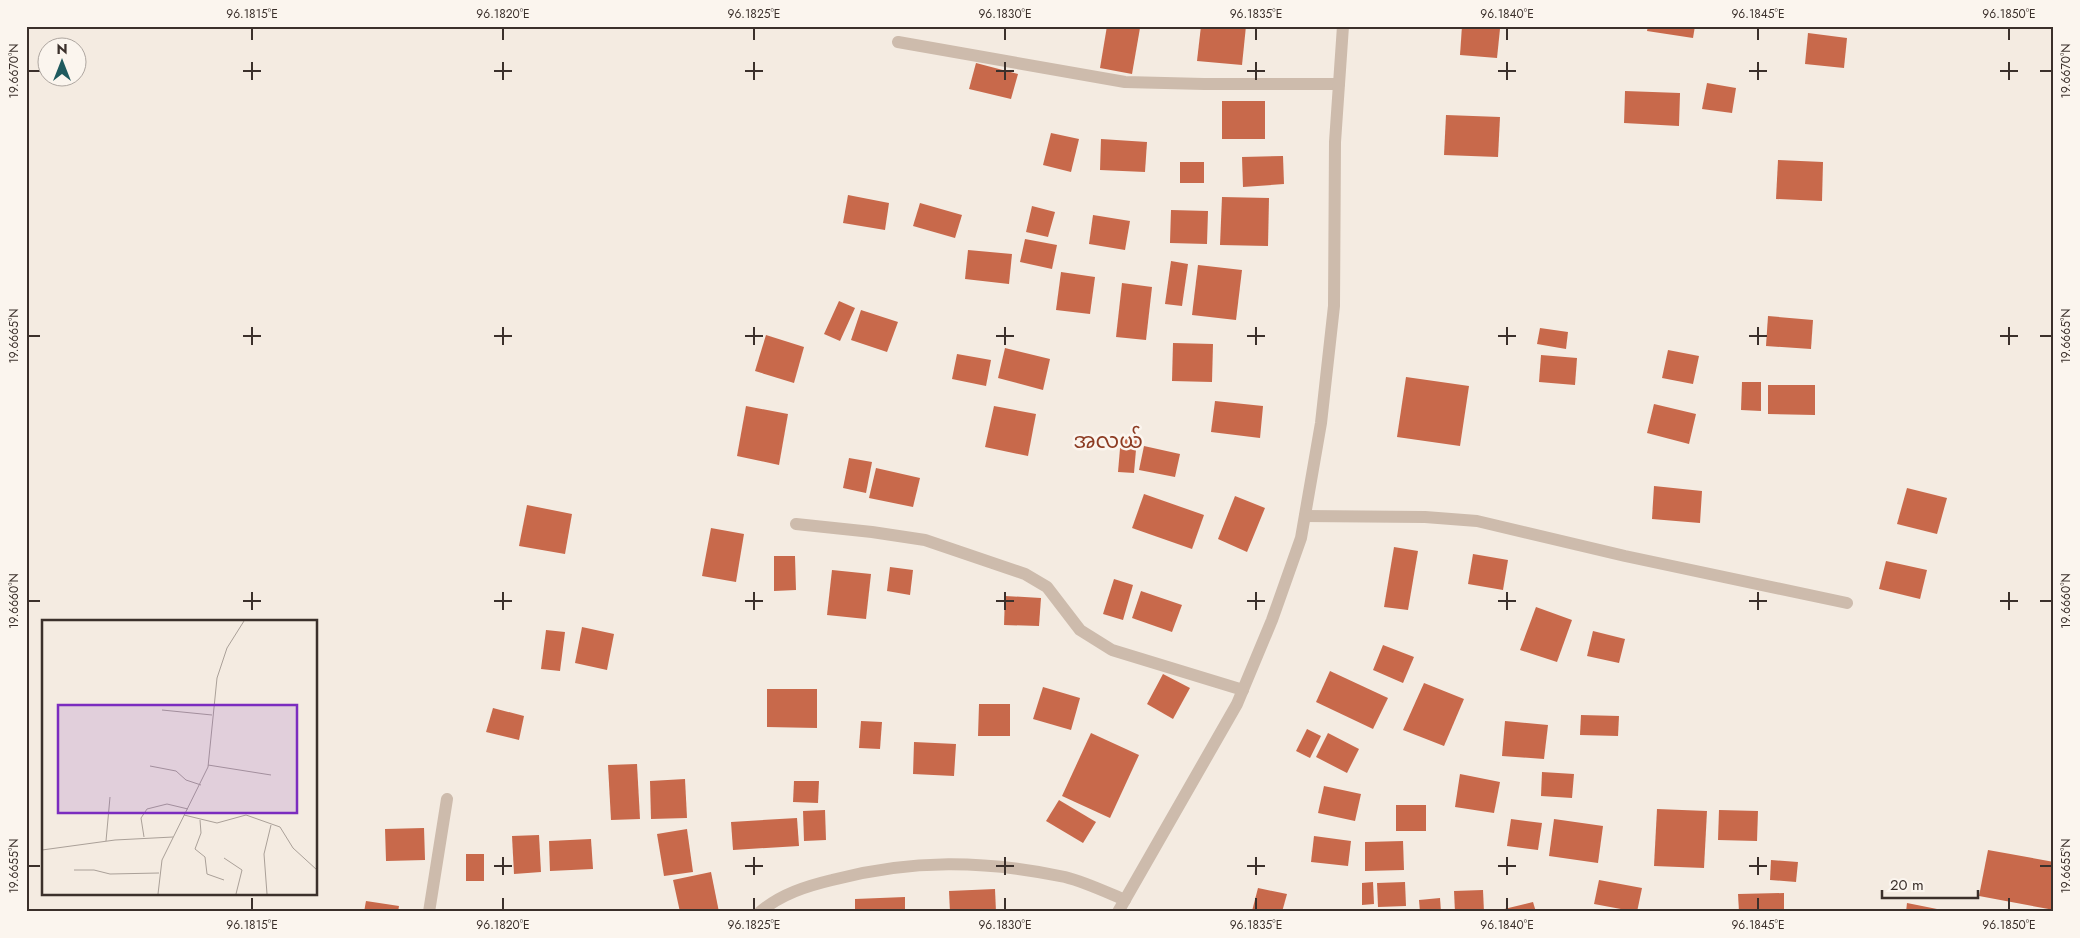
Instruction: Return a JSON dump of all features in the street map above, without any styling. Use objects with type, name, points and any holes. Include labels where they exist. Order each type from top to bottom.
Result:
[{"type":"street","points":[[1118,912],[1237,704],[1272,620],[1301,538],[1321,424],[1334,306],[1335,142],[1343,26]]},
{"type":"street","points":[[898,42],[1125,82],[1339,84]]},
{"type":"street","points":[[1305,516],[1425,517],[1477,522],[1625,556],[1847,602]]},
{"type":"street","points":[[796,524],[925,540],[1025,574],[1047,587],[1080,630],[1112,650],[1243,690]]},
{"type":"street","points":[[429,912],[447,799]]},
{"type":"street","points":[[760,912],[769,905],[811,885],[855,874],[904,866],[948,863],[996,866],[1067,878],[1125,900]]},
{"type":"building","points":[[1107,26],[1140,28],[1132,74],[1100,68]]},
{"type":"building","points":[[1201,26],[1246,26],[1242,65],[1197,61]]},
{"type":"building","points":[[1462,26],[1500,29],[1497,58],[1460,55]]},
{"type":"building","points":[[1648,26],[1695,26],[1693,38],[1647,31]]},
{"type":"building","points":[[1808,33],[1847,38],[1844,68],[1805,64]]},
{"type":"building","points":[[976,63],[1018,74],[1011,99],[969,89]]},
{"type":"building","points":[[1707,83],[1736,88],[1732,113],[1702,109]]},
{"type":"building","points":[[1625,91],[1680,93],[1679,126],[1624,123]]},
{"type":"building","points":[[1222,101],[1265,101],[1265,139],[1222,139]]},
{"type":"building","points":[[1446,115],[1500,117],[1498,157],[1444,155]]},
{"type":"building","points":[[1051,133],[1079,139],[1071,172],[1043,165]]},
{"type":"building","points":[[1101,139],[1147,142],[1145,172],[1100,170]]},
{"type":"building","points":[[1283,156],[1284,184],[1243,187],[1242,157]]},
{"type":"building","points":[[1778,160],[1823,162],[1822,201],[1776,199]]},
{"type":"building","points":[[1180,162],[1204,162],[1204,183],[1180,183]]},
{"type":"building","points":[[848,195],[889,203],[885,230],[843,223]]},
{"type":"building","points":[[1222,197],[1269,198],[1268,246],[1220,245]]},
{"type":"building","points":[[920,203],[962,215],[955,238],[913,226]]},
{"type":"building","points":[[1032,206],[1055,212],[1048,237],[1026,232]]},
{"type":"building","points":[[1171,210],[1208,211],[1207,244],[1170,243]]},
{"type":"building","points":[[1093,215],[1130,221],[1125,250],[1089,244]]},
{"type":"building","points":[[1025,239],[1057,245],[1052,269],[1020,262]]},
{"type":"building","points":[[968,250],[1012,254],[1009,284],[965,279]]},
{"type":"building","points":[[1171,261],[1188,264],[1182,306],[1165,304]]},
{"type":"building","points":[[1198,265],[1242,270],[1236,320],[1192,315]]},
{"type":"building","points":[[1061,272],[1095,277],[1090,314],[1056,310]]},
{"type":"building","points":[[1122,283],[1152,287],[1146,340],[1116,337]]},
{"type":"building","points":[[839,301],[855,308],[840,341],[824,334]]},
{"type":"building","points":[[861,310],[898,322],[887,352],[851,340]]},
{"type":"building","points":[[1768,316],[1813,320],[1811,349],[1766,346]]},
{"type":"building","points":[[1540,328],[1568,332],[1566,349],[1537,344]]},
{"type":"building","points":[[766,335],[804,347],[794,383],[755,371]]},
{"type":"building","points":[[1173,343],[1213,344],[1212,382],[1172,381]]},
{"type":"building","points":[[1005,348],[1050,359],[1043,390],[998,378]]},
{"type":"building","points":[[1668,350],[1699,356],[1693,384],[1662,378]]},
{"type":"building","points":[[957,354],[991,360],[986,386],[952,379]]},
{"type":"building","points":[[1541,355],[1577,358],[1575,385],[1539,382]]},
{"type":"building","points":[[1406,377],[1469,386],[1460,446],[1397,437]]},
{"type":"building","points":[[1742,382],[1761,382],[1761,411],[1741,410]]},
{"type":"building","points":[[1768,385],[1815,385],[1815,415],[1768,414]]},
{"type":"building","points":[[1215,401],[1263,406],[1260,438],[1211,432]]},
{"type":"building","points":[[1654,404],[1696,414],[1689,444],[1647,433]]},
{"type":"building","points":[[746,406],[788,414],[779,465],[737,456]]},
{"type":"building","points":[[994,406],[1036,414],[1028,456],[985,447]]},
{"type":"building","points":[[1121,437],[1137,438],[1134,473],[1118,472]]},
{"type":"building","points":[[1144,446],[1180,454],[1175,477],[1139,470]]},
{"type":"building","points":[[849,458],[872,462],[866,493],[843,488]]},
{"type":"building","points":[[876,468],[920,478],[913,507],[869,498]]},
{"type":"building","points":[[1654,486],[1702,491],[1700,523],[1652,519]]},
{"type":"building","points":[[1907,488],[1947,498],[1937,534],[1897,524]]},
{"type":"building","points":[[1144,494],[1204,515],[1192,549],[1132,528]]},
{"type":"building","points":[[1235,496],[1265,508],[1247,552],[1218,539]]},
{"type":"building","points":[[527,505],[572,514],[565,554],[519,546]]},
{"type":"building","points":[[711,528],[744,534],[736,582],[702,576]]},
{"type":"building","points":[[1394,547],[1418,551],[1408,610],[1384,607]]},
{"type":"building","points":[[1473,554],[1508,560],[1503,590],[1468,584]]},
{"type":"building","points":[[774,556],[795,556],[796,590],[774,591]]},
{"type":"building","points":[[1886,561],[1927,570],[1920,599],[1879,589]]},
{"type":"building","points":[[890,567],[913,570],[910,595],[887,591]]},
{"type":"building","points":[[832,570],[871,574],[866,619],[827,615]]},
{"type":"building","points":[[1114,579],[1133,585],[1123,620],[1103,614]]},
{"type":"building","points":[[1141,591],[1182,605],[1172,632],[1132,618]]},
{"type":"building","points":[[1005,596],[1041,598],[1039,626],[1004,625]]},
{"type":"building","points":[[1536,607],[1572,620],[1557,662],[1520,650]]},
{"type":"building","points":[[582,627],[614,634],[607,670],[575,663]]},
{"type":"building","points":[[546,630],[565,632],[560,671],[541,669]]},
{"type":"building","points":[[1593,631],[1625,639],[1619,663],[1587,656]]},
{"type":"building","points":[[1383,645],[1414,657],[1403,683],[1373,670]]},
{"type":"building","points":[[1330,671],[1388,698],[1373,729],[1316,702]]},
{"type":"building","points":[[1163,674],[1190,688],[1173,719],[1147,704]]},
{"type":"building","points":[[1424,683],[1464,699],[1444,746],[1403,730]]},
{"type":"building","points":[[1043,687],[1080,698],[1071,730],[1033,719]]},
{"type":"building","points":[[767,689],[817,689],[817,728],[767,727]]},
{"type":"building","points":[[979,704],[1010,704],[1010,736],[978,736]]},
{"type":"building","points":[[493,708],[524,716],[519,740],[486,732]]},
{"type":"building","points":[[1581,715],[1619,716],[1618,736],[1580,735]]},
{"type":"building","points":[[861,721],[882,722],[880,749],[859,748]]},
{"type":"building","points":[[1505,721],[1548,725],[1544,759],[1502,756]]},
{"type":"building","points":[[1307,729],[1321,736],[1310,758],[1296,751]]},
{"type":"building","points":[[1091,733],[1139,755],[1110,818],[1062,796]]},
{"type":"building","points":[[1328,733],[1359,749],[1347,773],[1316,757]]},
{"type":"building","points":[[914,742],[956,744],[954,776],[913,774]]},
{"type":"building","points":[[637,764],[640,819],[611,820],[608,765]]},
{"type":"building","points":[[1542,772],[1574,774],[1572,798],[1541,796]]},
{"type":"building","points":[[1460,774],[1500,782],[1494,813],[1455,807]]},
{"type":"building","points":[[685,779],[687,818],[651,819],[650,781]]},
{"type":"building","points":[[794,781],[819,781],[818,803],[793,802]]},
{"type":"building","points":[[1324,786],[1361,794],[1355,821],[1318,813]]},
{"type":"building","points":[[1059,800],[1096,822],[1083,843],[1046,821]]},
{"type":"building","points":[[1396,805],[1426,805],[1426,831],[1396,831]]},
{"type":"building","points":[[1657,809],[1707,811],[1704,868],[1654,866]]},
{"type":"building","points":[[825,810],[826,840],[804,841],[803,811]]},
{"type":"building","points":[[1719,810],[1758,811],[1757,841],[1718,840]]},
{"type":"building","points":[[797,818],[799,846],[733,850],[731,822]]},
{"type":"building","points":[[1511,819],[1542,823],[1538,850],[1507,846]]},
{"type":"building","points":[[1554,819],[1603,826],[1598,863],[1549,856]]},
{"type":"building","points":[[424,828],[425,860],[386,861],[385,829]]},
{"type":"building","points":[[687,829],[693,872],[664,876],[657,834]]},
{"type":"building","points":[[539,835],[541,872],[514,874],[512,836]]},
{"type":"building","points":[[1314,836],[1351,841],[1348,866],[1311,862]]},
{"type":"building","points":[[591,839],[593,869],[550,871],[549,841]]},
{"type":"building","points":[[1403,841],[1404,870],[1365,871],[1365,842]]},
{"type":"building","points":[[1988,850],[2054,862],[2054,910],[1979,896]]},
{"type":"building","points":[[466,854],[484,854],[484,881],[466,881]]},
{"type":"building","points":[[1771,860],[1798,862],[1796,882],[1770,880]]},
{"type":"building","points":[[711,872],[719,912],[680,912],[673,880]]},
{"type":"building","points":[[1599,880],[1642,888],[1637,912],[1594,904]]},
{"type":"building","points":[[1373,882],[1374,904],[1362,905],[1362,883]]},
{"type":"building","points":[[1405,882],[1406,906],[1378,907],[1377,883]]},
{"type":"building","points":[[1258,888],[1287,894],[1282,912],[1252,911]]},
{"type":"building","points":[[995,889],[996,912],[950,912],[949,891]]},
{"type":"building","points":[[1483,890],[1484,912],[1455,912],[1454,891]]},
{"type":"building","points":[[1784,893],[1784,912],[1739,912],[1738,894]]},
{"type":"building","points":[[905,897],[905,912],[855,912],[855,899]]},
{"type":"building","points":[[1440,898],[1441,912],[1420,912],[1419,900]]},
{"type":"building","points":[[366,901],[399,906],[398,912],[364,912]]},
{"type":"building","points":[[1533,902],[1536,912],[1496,912],[1496,911]]},
{"type":"building","points":[[1907,903],[1947,911],[1947,912],[1906,912]]},
{"type":"district","name":"အလယ်","points":[[1108,441]]}]
